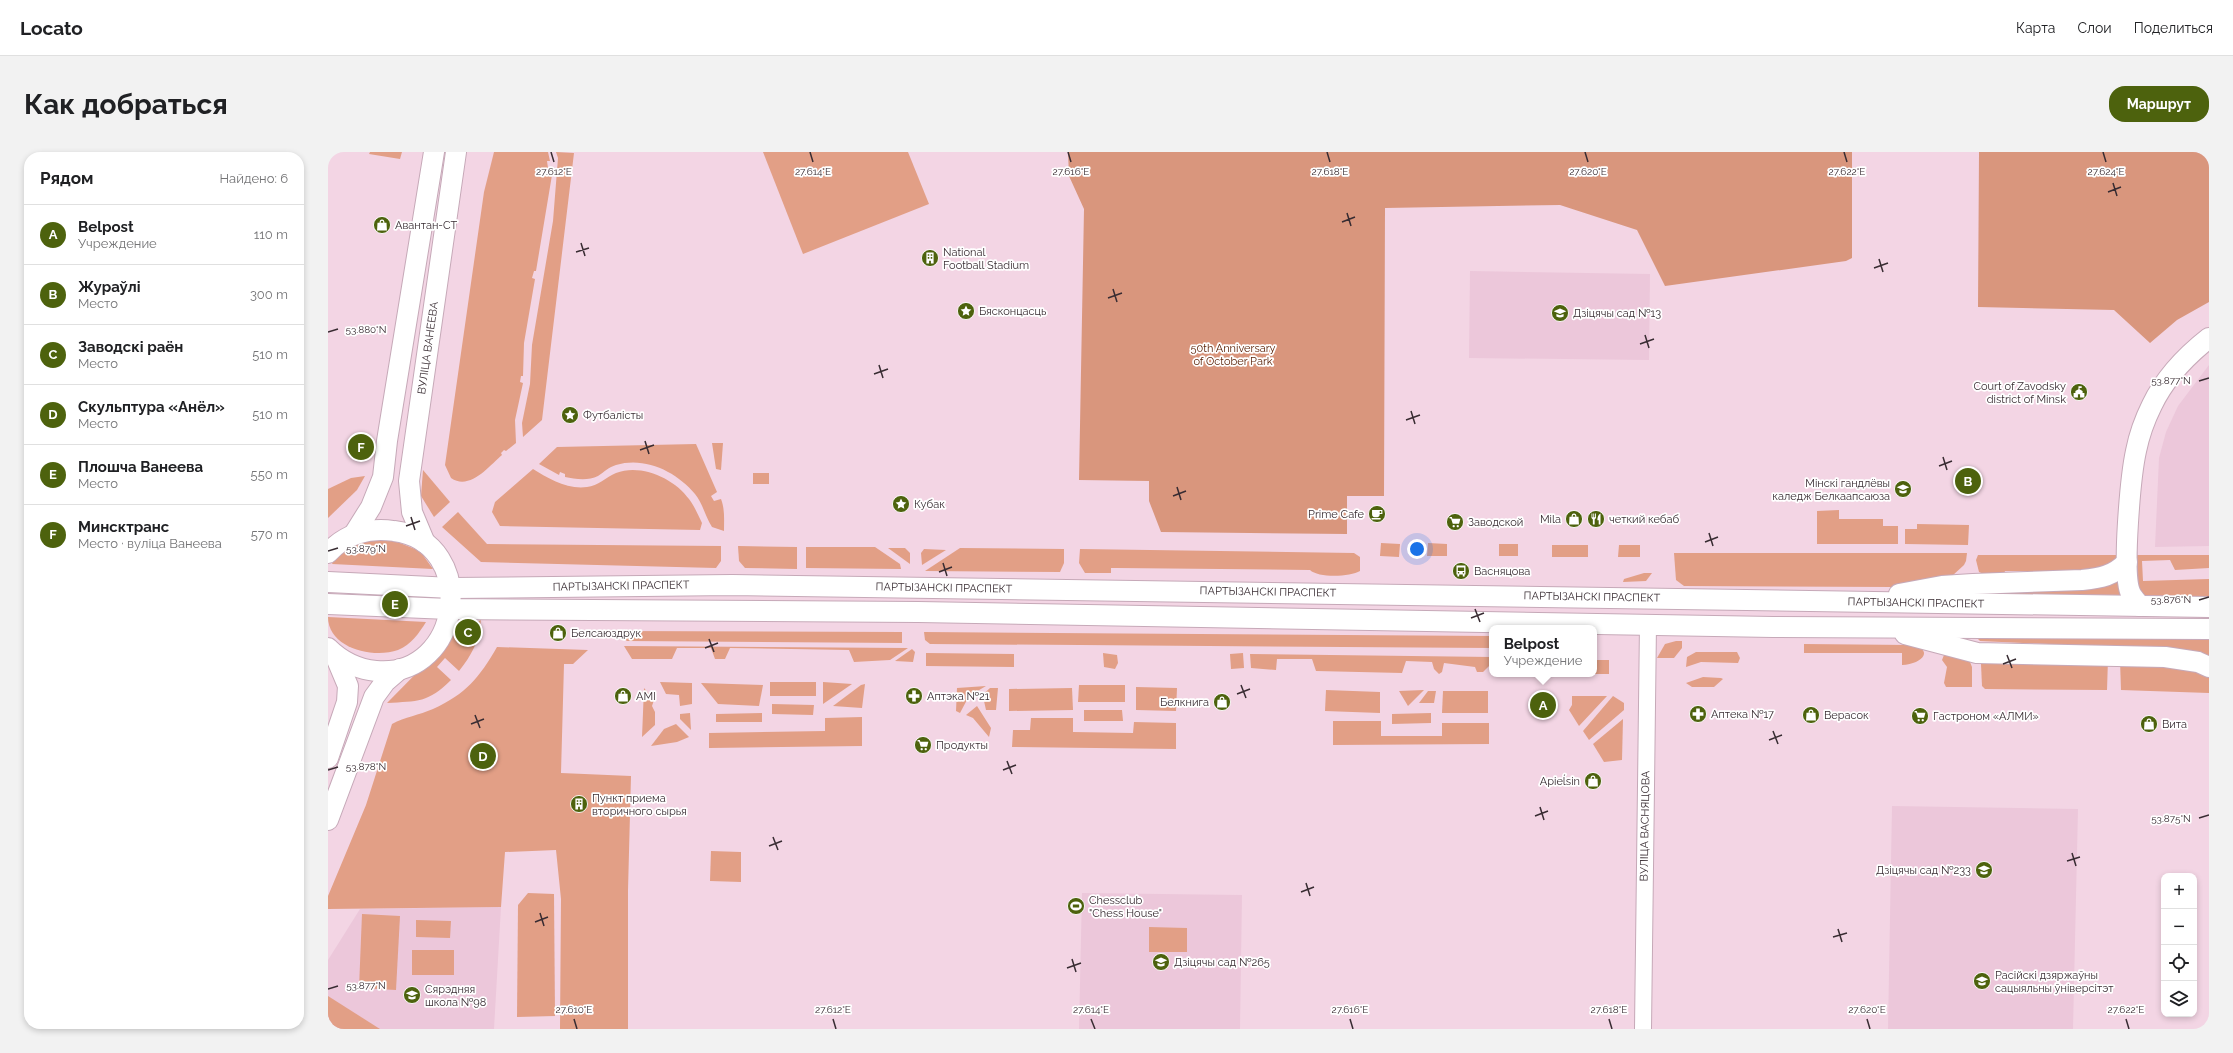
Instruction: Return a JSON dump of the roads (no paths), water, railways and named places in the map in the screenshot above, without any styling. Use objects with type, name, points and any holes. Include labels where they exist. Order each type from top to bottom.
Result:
[{"type":"main road","points":[[354,534],[370,507],[384,477],[387,441],[434,152]]},
{"type":"main road","name":"ВУЛІЦА ВАНЕЕВА","points":[[424,543],[412,512],[409,482],[456,152]]},
{"type":"main road","points":[[2140,606],[2130,594],[2127,562],[2132,472],[2136,449],[2152,405],[2164,384],[2191,353],[2209,338]]},
{"type":"main road","points":[[328,553],[336,545],[354,534],[378,528],[403,532],[424,543],[442,563],[452,588],[445,630],[435,648],[419,661],[400,669],[382,671],[365,670],[349,664],[331,651]]},
{"type":"main road","points":[[1865,602],[1907,592],[1942,586],[2082,580],[2105,577],[2114,574],[2127,562]]},
{"type":"main road","name":"ПАРТЫЗАНСКІ ПРАСПЕКТ","points":[[328,582],[452,588],[732,585],[2209,607]]},
{"type":"main road","points":[[1648,624],[1657,599]]},
{"type":"main road","name":"ПАРТЫЗАНСКІ ПРАСПЕКТ","points":[[328,604],[449,609],[912,612],[1648,624],[2209,629]]},
{"type":"main road","points":[[1882,627],[1977,653],[2165,657],[2198,662],[2209,667]]},
{"type":"main road","points":[[328,758],[347,702],[348,691],[348,686],[331,651]]},
{"type":"main road","points":[[328,820],[374,697],[385,682],[400,669]]},
{"type":"street","name":"ВУЛІЦА ВАСНЯЦОВА","points":[[1643,1029],[1648,624]]},
{"type":"place","name":"Авантан-СТ","points":[[382,225]]},
{"type":"place","name":"National Football Stadium","points":[[930,258]]},
{"type":"place","name":"Бясконцасць","points":[[966,311]]},
{"type":"place","name":"Дзіцячы сад №13","points":[[1560,313]]},
{"type":"place","name":"Court of Zavodsky district of Minsk","points":[[2079,392]]},
{"type":"place","name":"Футбалісты","points":[[570,415]]},
{"type":"place","name":"Минсктранс","points":[[361,447]]},
{"type":"place","name":"Жураўлі","points":[[1968,481]]},
{"type":"place","name":"Мінскі гандлёвы каледж Белкаапсаюза","points":[[1903,489]]},
{"type":"place","name":"Кубак","points":[[901,504]]},
{"type":"place","name":"Prime Cafe","points":[[1377,514]]},
{"type":"place","name":"Mila","points":[[1574,519]]},
{"type":"place","name":"четкий кебаб","points":[[1596,519]]},
{"type":"place","name":"Заводской","points":[[1455,522]]},
{"type":"place","name":"Васняцова","points":[[1461,571]]},
{"type":"place","name":"Плошча Ванеева","points":[[395,604]]},
{"type":"place","name":"Заводскі раён","points":[[468,632]]},
{"type":"place","name":"Белсаюздрук","points":[[558,633]]},
{"type":"place","name":"AMI","points":[[623,696]]},
{"type":"place","name":"Аптэка №21","points":[[914,696]]},
{"type":"place","name":"Белкнига","points":[[1222,702]]},
{"type":"place","name":"Belpost","points":[[1543,705]]},
{"type":"place","name":"Аптека №17","points":[[1698,714]]},
{"type":"place","name":"Верасок","points":[[1811,715]]},
{"type":"place","name":"Гастроном «АЛМИ»","points":[[1920,716]]},
{"type":"place","name":"Вита","points":[[2149,724]]},
{"type":"place","name":"Продукты","points":[[923,745]]},
{"type":"place","name":"Скульптура «Анёл»","points":[[483,756]]},
{"type":"place","name":"Apieĺsin","points":[[1593,781]]},
{"type":"place","name":"Пункт приема вторичного сырья","points":[[579,804]]},
{"type":"place","name":"Дзіцячы сад №233","points":[[1984,870]]},
{"type":"place","name":"Chessclub \"Chess House\"","points":[[1076,906]]},
{"type":"place","name":"Дзіцячы сад №265","points":[[1161,962]]},
{"type":"place","name":"Расійскі дзяржаўны сацыяльны ўніверсітэт","points":[[1982,981]]},
{"type":"place","name":"Сярэдняя школа №98","points":[[412,995]]},
{"type":"park label","name":"50th Anniversary of October Park","points":[[1233,354]]}]
